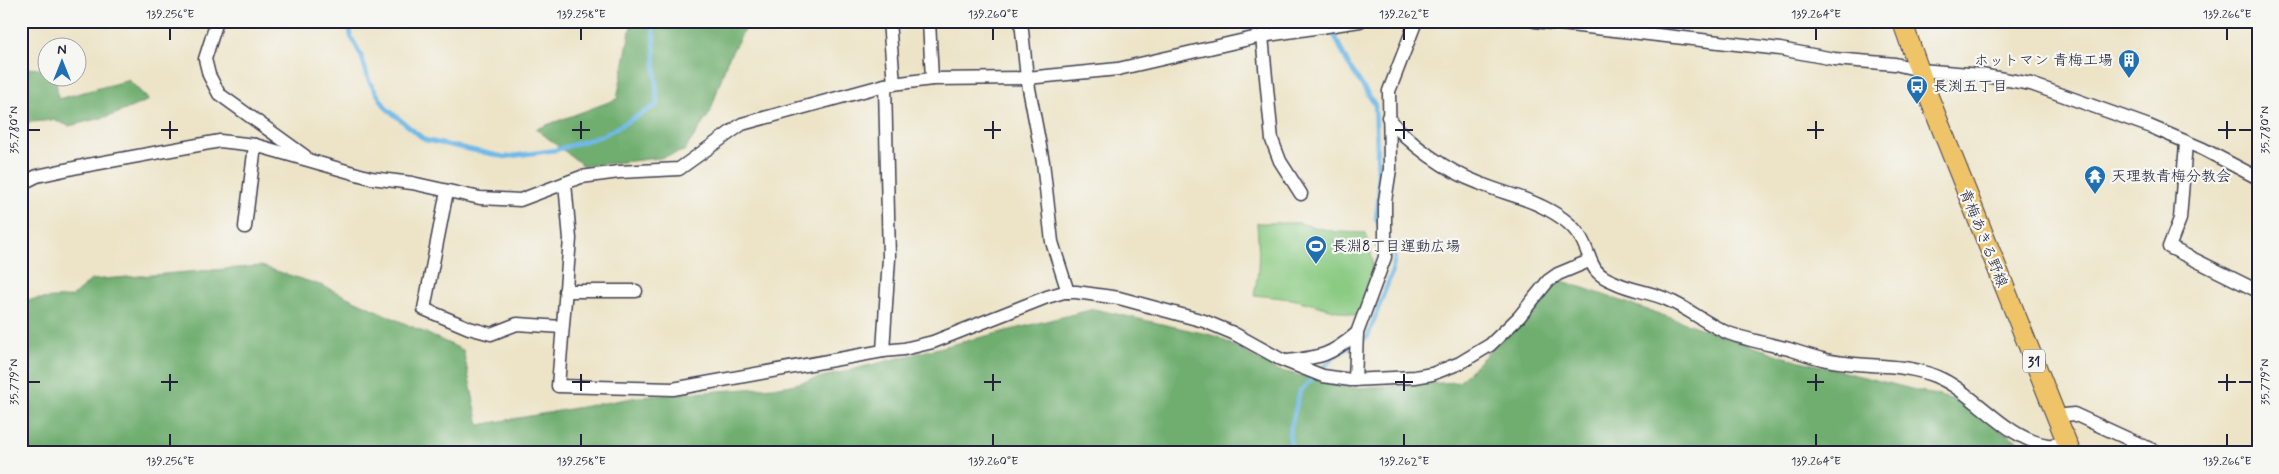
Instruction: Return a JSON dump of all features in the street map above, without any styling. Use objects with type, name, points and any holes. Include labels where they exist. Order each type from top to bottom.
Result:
[{"type":"main road","name":"青梅あきる野線","points":[[1902,21],[1939,123],[2068,447]]},
{"type":"street","points":[[217,21],[205,59],[209,75],[219,94],[313,162]]},
{"type":"street","points":[[883,351],[890,258],[889,21]]},
{"type":"street","points":[[929,21],[932,78]]},
{"type":"street","points":[[1020,21],[1027,78],[1043,162],[1052,242],[1068,292]]},
{"type":"street","points":[[21,184],[38,176],[83,166],[220,141],[255,145],[371,178],[412,182],[480,198],[520,200],[581,177],[619,172],[679,169],[742,124],[890,84],[932,78],[1027,78],[1118,69],[1262,36],[1360,21]]},
{"type":"street","points":[[1355,380],[1357,334],[1385,256],[1385,219],[1390,169],[1389,91],[1416,21]]},
{"type":"street","points":[[1535,21],[1780,49],[1834,59],[1895,64],[1920,70],[1981,75],[2031,84],[2149,126],[2202,149],[2258,178]]},
{"type":"street","points":[[1262,36],[1272,140],[1280,161],[1300,194]]},
{"type":"street","points":[[1388,117],[1400,132],[1451,170],[1477,183],[1542,206],[1562,218],[1573,228],[1584,243],[1589,261],[1600,276],[1681,306],[1728,332],[1826,360],[1848,364],[1916,370],[1934,375],[1953,384],[2014,432],[2034,442],[2049,446],[2068,447]]},
{"type":"street","points":[[2186,143],[2180,219],[2169,247],[2258,291]]},
{"type":"street","points":[[245,227],[255,145]]},
{"type":"street","points":[[565,183],[570,239],[558,386],[673,389],[883,351],[904,349],[933,342],[1047,297],[1068,292],[1119,298],[1204,321],[1233,332],[1286,361],[1322,376],[1355,380],[1415,378],[1432,374],[1460,362],[1490,345],[1519,317],[1548,281],[1589,261]]},
{"type":"street","points":[[447,191],[424,309],[469,328],[491,334],[517,324],[562,327]]},
{"type":"street","points":[[565,291],[636,291]]},
{"type":"street","points":[[1286,361],[1315,358],[1337,350],[1357,334]]},
{"type":"street","points":[[2056,416],[2074,414],[2159,453]]},
{"type":"green space","points":[[632,21],[749,21],[727,61],[710,113],[684,151],[660,158],[584,166],[536,129],[617,99]]},
{"type":"green space","points":[[21,68],[38,69],[38,88],[57,88],[58,99],[129,80],[149,100],[113,115],[69,126],[54,120],[21,123]]},
{"type":"green space","name":"長淵8丁目運動広場","points":[[1257,223],[1298,223],[1336,232],[1366,233],[1372,258],[1372,267],[1369,284],[1357,316],[1292,299],[1254,295],[1258,259]]},
{"type":"green space","points":[[261,266],[323,286],[463,350],[479,425],[638,397],[787,386],[1094,309],[1216,336],[1277,370],[1353,388],[1459,382],[1560,280],[1785,357],[1955,400],[2016,440],[2043,453],[21,453],[21,300],[72,297],[91,280]]},
{"type":"waterway","points":[[349,21],[351,37],[361,55],[369,81],[386,108],[425,140],[505,157],[556,150],[604,135],[657,105],[653,21]]},
{"type":"waterway","points":[[1331,28],[1348,64],[1375,105],[1379,196],[1376,218],[1381,229]]},
{"type":"waterway","points":[[1293,453],[1289,435],[1300,391],[1336,355],[1368,336],[1391,275],[1395,258],[1390,248]]},
{"type":"place","name":"ホットマン 青梅工場","points":[[2129,79]]},
{"type":"place","name":"長渕五丁目","points":[[1917,105]]},
{"type":"place","name":"天理教青梅分教会","points":[[2095,195]]},
{"type":"place","name":"長淵8丁目運動広場","points":[[1316,265]]}]
